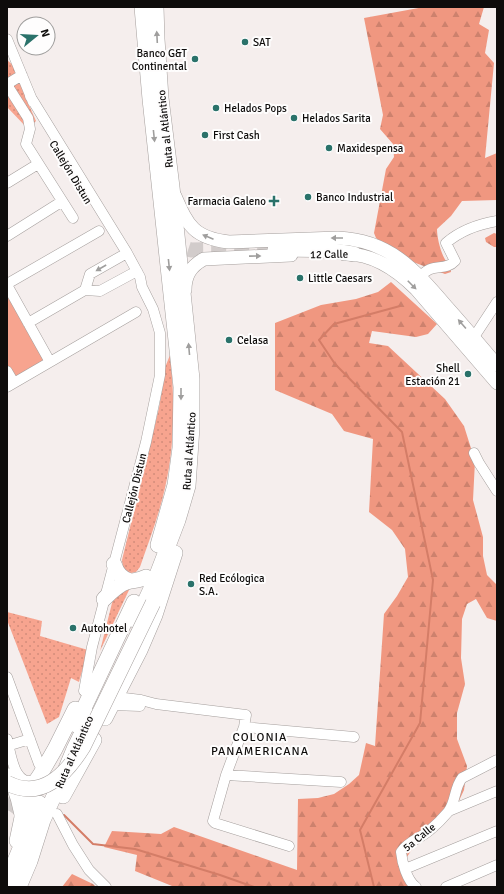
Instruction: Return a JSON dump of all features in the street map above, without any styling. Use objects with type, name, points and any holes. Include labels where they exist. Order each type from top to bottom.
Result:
[{"type":"highway","name":"Ruta al Atlántico","points":[[9,876],[51,777],[146,577],[160,541],[175,485],[180,448],[181,388],[172,290],[150,99],[142,7]]},
{"type":"highway","name":"Ruta al Atlántico","points":[[19,887],[30,861],[43,820],[74,749],[155,580],[178,520],[188,486],[192,427],[192,387],[172,187],[161,98],[156,7]]},
{"type":"highway","points":[[144,28],[138,46],[145,118]]},
{"type":"highway","points":[[275,249],[337,250],[354,254]]},
{"type":"highway","points":[[30,861],[54,812],[84,759],[140,650],[164,589],[185,522],[188,503],[188,486]]},
{"type":"highway","points":[[114,564],[120,576],[130,581]]},
{"type":"highway","points":[[104,600],[117,587],[130,581],[141,580],[146,577]]},
{"type":"highway","points":[[7,783],[17,788],[39,788],[56,780],[74,762],[87,740],[153,603],[164,589]]},
{"type":"highway","points":[[9,876],[24,803],[39,771],[84,691],[123,614],[136,599]]},
{"type":"highway","points":[[12,887],[26,854],[30,835]]},
{"type":"main road","name":"12 Calle","points":[[172,187],[189,225],[204,236],[213,240],[229,242],[338,238],[352,239],[376,246],[397,257],[421,277],[469,341],[497,383]]},
{"type":"main road","points":[[362,241],[363,248],[365,250],[385,260],[394,270]]},
{"type":"main road","name":"12 Calle","points":[[186,322],[185,286],[190,271],[195,264],[204,259],[354,254],[371,259],[394,270],[416,289],[469,341],[497,365]]},
{"type":"street","name":"Callejón Distun","points":[[7,39],[30,96],[125,254],[135,273],[136,280],[142,287],[153,309],[160,333],[160,375],[146,442],[92,647],[84,691]]},
{"type":"street","points":[[22,75],[9,83],[9,88],[28,118],[30,130],[26,144],[73,218]]},
{"type":"street","points":[[7,183],[38,164]]},
{"type":"street","points":[[7,236],[62,202]]},
{"type":"street","points":[[421,277],[428,269],[449,266],[455,261],[446,243],[452,238],[462,232],[497,221]]},
{"type":"street","points":[[50,362],[7,285],[99,231]]},
{"type":"street","points":[[85,290],[90,274],[125,254]]},
{"type":"street","points":[[28,323],[85,290],[100,291],[135,273]]},
{"type":"street","points":[[469,341],[497,302]]},
{"type":"street","points":[[7,371],[10,385],[136,312]]},
{"type":"street","points":[[474,453],[478,463],[497,491]]},
{"type":"street","points":[[7,676],[30,739],[39,771],[31,781],[27,781],[17,775],[8,744],[30,739]]},
{"type":"street","points":[[114,701],[140,706],[156,704],[244,714],[246,716],[244,727],[226,775],[213,821],[215,823],[289,846]]},
{"type":"street","points":[[244,727],[354,737]]},
{"type":"street","name":"5a Calle","points":[[416,887],[412,885],[405,869],[401,852],[405,845],[430,830],[449,811],[459,782],[462,778],[497,760]]},
{"type":"street","points":[[7,773],[16,800],[20,820]]},
{"type":"street","points":[[226,775],[341,782]]},
{"type":"street","name":"5a Calle","points":[[449,811],[497,791]]},
{"type":"street","points":[[7,795],[16,800]]},
{"type":"street","points":[[58,814],[73,845],[89,870],[106,887]]},
{"type":"street","points":[[405,869],[497,831]]},
{"type":"street","points":[[446,887],[497,865]]},
{"type":"shaded area","points":[[7,60],[14,66],[36,121],[28,129],[7,107]]},
{"type":"shaded area","points":[[9,296],[46,362],[15,379],[7,366],[7,297]]},
{"type":"shaded area","points":[[170,355],[173,388],[173,422],[171,455],[168,472],[160,508],[140,567],[136,572],[131,573],[125,571],[122,560],[159,408],[166,365]]},
{"type":"shaded area","points":[[130,588],[100,651],[115,591]]},
{"type":"shaded area","points":[[7,612],[42,621],[40,636],[88,650],[79,682],[71,678],[59,717],[47,724],[7,620]]},
{"type":"green space","points":[[424,7],[484,7],[479,24],[489,30],[485,53],[494,63],[485,158],[497,153],[497,200],[462,201],[451,216],[437,229],[441,250],[451,269],[451,272],[445,274],[413,262],[386,246],[376,238],[374,233],[386,169],[394,157],[393,144],[380,129],[383,115],[364,18]]},
{"type":"green space","points":[[494,233],[497,234],[497,247],[494,247],[486,242],[485,238]]},
{"type":"green space","points":[[391,282],[437,324],[428,334],[416,337],[372,331],[369,343],[388,346],[445,399],[464,426],[475,461],[473,500],[483,537],[483,556],[487,575],[497,585],[497,621],[487,618],[476,599],[467,604],[462,619],[461,658],[465,684],[457,713],[457,739],[467,766],[464,790],[457,805],[420,837],[407,857],[406,875],[413,887],[172,887],[135,871],[137,855],[104,847],[112,831],[161,834],[174,827],[297,870],[298,799],[318,798],[334,794],[349,784],[359,775],[366,743],[375,746],[384,614],[408,577],[405,549],[392,530],[369,512],[373,439],[344,431],[332,414],[275,390],[275,323],[321,305],[356,299],[378,292]]},
{"type":"green space","points":[[72,874],[93,884],[96,887],[62,887]]},
{"type":"waterway","points":[[374,887],[360,830],[420,723],[433,580],[402,432],[335,364],[319,340],[334,324],[400,306]]},
{"type":"waterway","points":[[64,815],[93,844],[135,849],[254,887]]},
{"type":"tunnel","points":[[168,239],[176,245],[191,250],[275,249]]},
{"type":"tunnel","points":[[7,802],[13,804],[26,817]]},
{"type":"place","name":"SAT","points":[[245,42]]},
{"type":"place","name":"Banco G&T Continental","points":[[195,59]]},
{"type":"place","name":"Helados Pops","points":[[216,108]]},
{"type":"place","name":"Helados Sarita","points":[[294,118]]},
{"type":"place","name":"First Cash","points":[[205,135]]},
{"type":"place","name":"Maxidespensa","points":[[329,148]]},
{"type":"place","name":"Banco Industrial","points":[[308,197]]},
{"type":"place","name":"Farmacia Galeno","points":[[274,201]]},
{"type":"place","name":"Little Caesars","points":[[300,278]]},
{"type":"place","name":"Celasa","points":[[229,340]]},
{"type":"place","name":"Shell Estación 21","points":[[468,374]]},
{"type":"place","name":"Red Ecólogica S.A.","points":[[191,584]]},
{"type":"place","name":"Autohotel","points":[[73,628]]},
{"type":"district","name":"COLONIA PANAMERICANA","points":[[260,744]]}]
